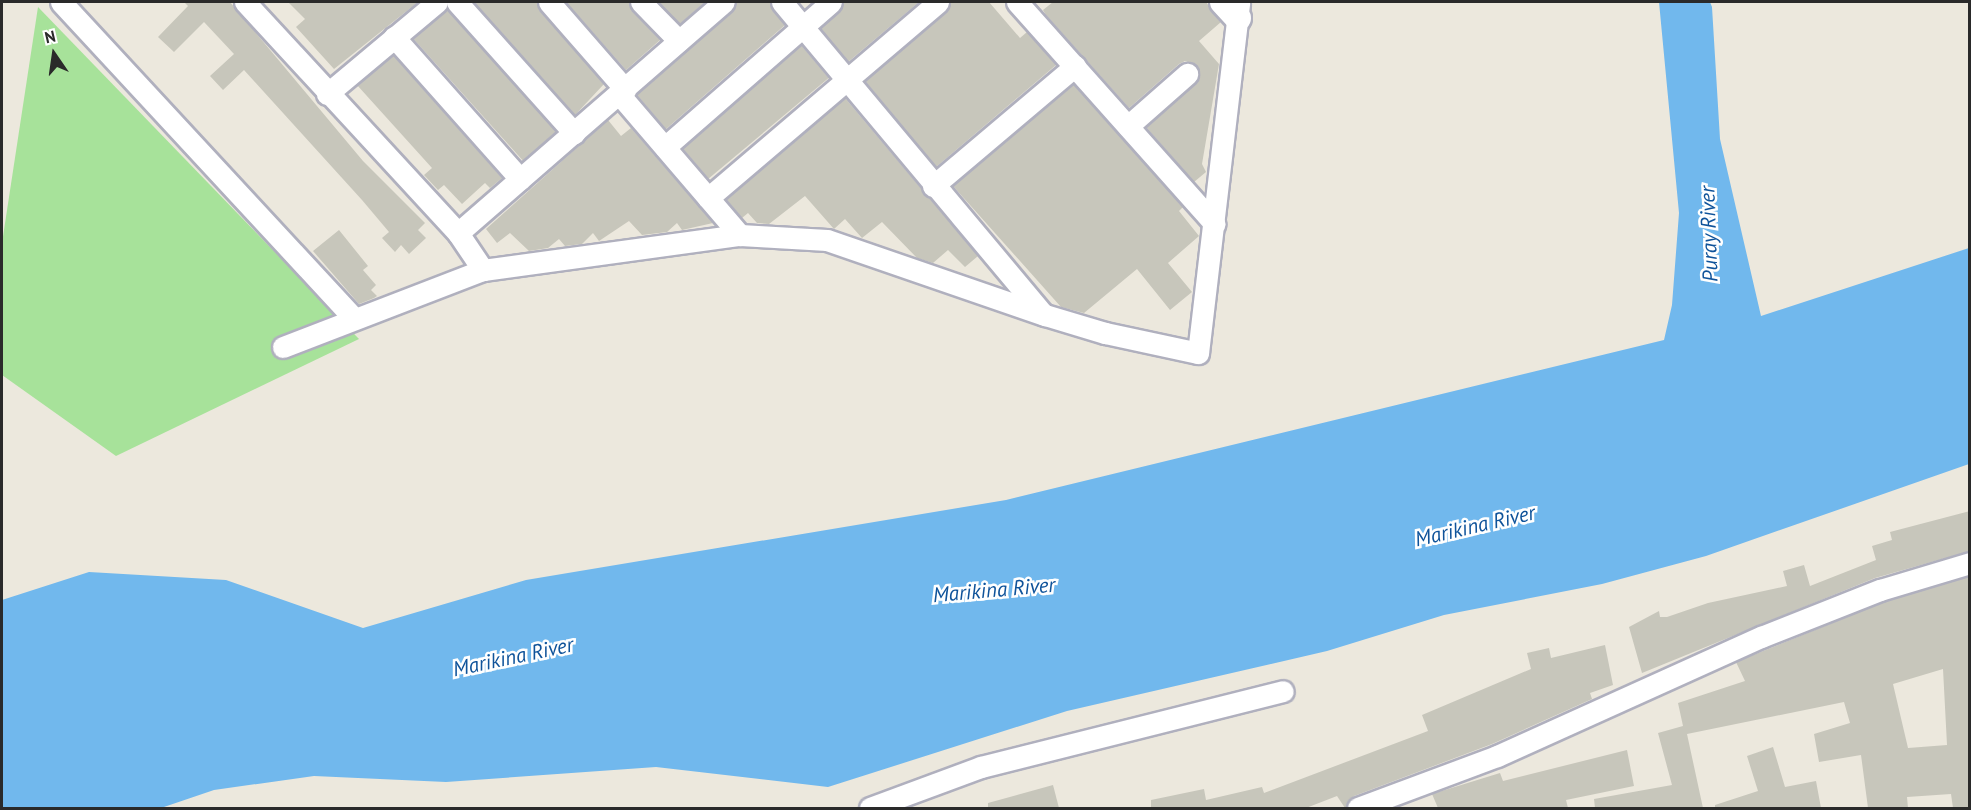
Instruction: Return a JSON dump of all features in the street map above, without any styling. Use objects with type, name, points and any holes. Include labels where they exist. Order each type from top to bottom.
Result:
[{"type":"street","points":[[61,2],[353,317]]},
{"type":"street","points":[[245,2],[327,94],[458,233],[483,270]]},
{"type":"street","points":[[327,94],[437,2]]},
{"type":"street","points":[[458,2],[573,133]]},
{"type":"street","points":[[549,2],[665,147],[740,235]]},
{"type":"street","points":[[641,2],[679,41]]},
{"type":"street","points":[[458,233],[724,2]]},
{"type":"street","points":[[782,2],[933,186],[1045,315]]},
{"type":"street","points":[[665,147],[831,2]]},
{"type":"street","points":[[708,198],[938,2]]},
{"type":"street","points":[[1017,2],[1215,224]]},
{"type":"street","points":[[283,347],[353,317],[483,270],[740,235],[827,240],[1045,315],[1105,333],[1198,353],[1215,224],[1233,7]]},
{"type":"street","points":[[394,38],[520,179]]},
{"type":"street","points":[[933,186],[1075,66]]},
{"type":"street","points":[[1128,126],[1187,74]]},
{"type":"street","points":[[1358,808],[1497,756],[1793,624],[1880,590],[1970,563]]},
{"type":"street","points":[[870,808],[981,766],[1283,691]]},
{"type":"green space","points":[[38,7],[359,339],[116,456],[2,375],[2,243]]},
{"type":"water","points":[[1659,2],[1710,2],[1712,7],[1720,139],[1761,316],[1969,248],[1969,464],[1706,556],[1602,584],[1444,615],[1327,651],[1067,711],[828,787],[656,767],[446,782],[314,776],[214,790],[161,808],[2,808],[2,600],[89,572],[226,580],[363,628],[526,580],[1006,500],[1664,340],[1672,305],[1679,213]]},
{"type":"building","points":[[184,2],[230,2],[363,161],[425,223],[418,230],[426,238],[409,254],[401,245],[395,252],[382,238],[389,232],[244,70],[223,90],[210,76],[234,54],[204,22],[174,52],[158,37],[188,6]]},
{"type":"building","points":[[288,2],[418,2],[334,69],[296,27],[305,19]]},
{"type":"building","points":[[474,2],[537,2],[539,10],[604,84],[575,115]]},
{"type":"building","points":[[566,2],[629,2],[632,11],[660,40],[626,70]]},
{"type":"building","points":[[658,2],[705,2],[680,24]]},
{"type":"building","points":[[736,2],[770,2],[785,25],[666,129],[637,95],[732,12]]},
{"type":"building","points":[[843,2],[919,2],[848,62],[820,28],[840,11]]},
{"type":"building","points":[[950,2],[989,2],[1020,38],[1027,32],[1056,65],[936,167],[865,81],[946,12]]},
{"type":"building","points":[[1053,2],[1206,2],[1221,22],[1199,41],[1219,64],[1202,164],[1206,172],[1194,182],[1146,127],[1196,83],[1200,72],[1196,65],[1185,61],[1179,64],[1129,108],[1046,15],[1043,10]]},
{"type":"building","points":[[447,9],[557,131],[523,161],[414,39]]},
{"type":"building","points":[[801,45],[829,78],[708,179],[681,146]]},
{"type":"building","points":[[393,55],[502,178],[490,188],[485,183],[462,204],[444,185],[438,190],[424,175],[432,168],[357,85]]},
{"type":"building","points":[[1073,84],[1183,207],[1179,211],[1199,236],[1168,263],[1192,292],[1170,310],[1137,269],[1084,313],[1061,307],[953,186]]},
{"type":"building","points":[[845,98],[978,256],[965,267],[948,250],[933,263],[917,258],[882,222],[862,238],[845,219],[834,229],[805,196],[769,224],[757,223],[748,213],[742,218],[726,199]]},
{"type":"building","points":[[608,120],[621,136],[631,128],[713,223],[682,230],[677,223],[667,232],[642,235],[629,221],[599,241],[593,233],[582,244],[565,246],[559,239],[548,248],[529,251],[510,233],[497,243],[486,229]]},
{"type":"building","points":[[339,230],[368,266],[363,270],[376,285],[371,290],[377,296],[359,304],[313,251]]},
{"type":"building","points":[[1970,511],[1970,551],[1875,578],[1642,673],[1629,627],[1659,611],[1660,617],[1667,617],[1708,603],[1787,586],[1783,571],[1804,565],[1810,586],[1876,560],[1872,546],[1892,540],[1890,532]]},
{"type":"building","points":[[1970,576],[1970,808],[1953,808],[1951,794],[1907,797],[1908,808],[1868,808],[1861,755],[1819,762],[1814,734],[1850,723],[1844,702],[1687,734],[1703,808],[1595,808],[1594,799],[1672,785],[1658,733],[1683,726],[1678,703],[1745,681],[1736,662],[1884,602]],"holes":[[[1943,669],[1947,745],[1908,748],[1893,684]]]},
{"type":"building","points":[[1605,645],[1613,685],[1590,693],[1592,699],[1492,744],[1354,796],[1345,808],[1337,796],[1306,808],[1151,808],[1151,800],[1204,789],[1206,800],[1262,787],[1264,793],[1428,731],[1422,715],[1531,669],[1527,653],[1549,648],[1551,658]]},
{"type":"building","points":[[1773,747],[1785,787],[1816,781],[1821,808],[1715,808],[1715,805],[1758,791],[1747,756]]},
{"type":"building","points":[[1627,750],[1634,786],[1566,800],[1568,808],[1438,808],[1432,794],[1500,773],[1503,781]]},
{"type":"building","points":[[1053,785],[1059,808],[988,808],[988,803]]},
{"type":"water label","name":"Puray River","points":[[1709,234]]},
{"type":"water label","name":"Marikina River","points":[[1475,526]]},
{"type":"water label","name":"Marikina River","points":[[994,590]]},
{"type":"water label","name":"Marikina River","points":[[513,657]]}]
